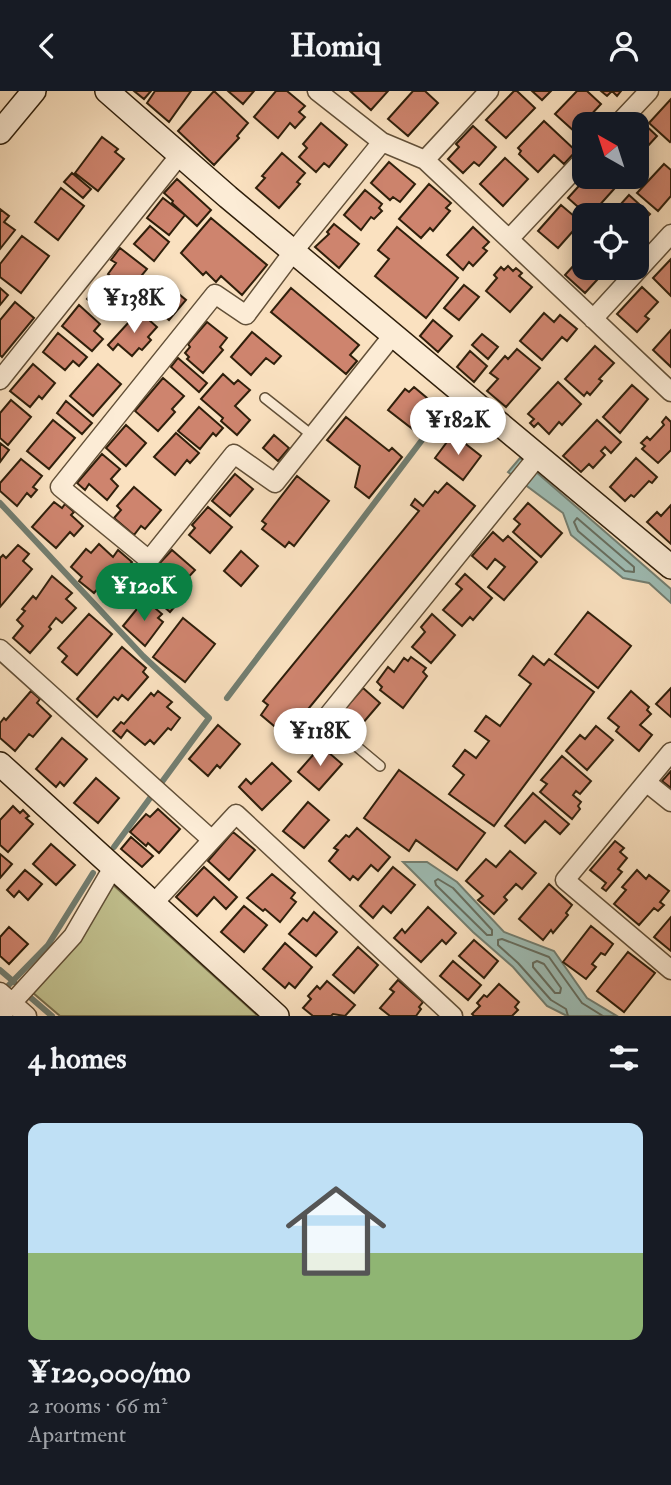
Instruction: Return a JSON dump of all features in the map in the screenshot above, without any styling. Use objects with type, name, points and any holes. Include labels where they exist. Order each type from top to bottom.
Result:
[{"type":"street","points":[[0,132],[34,91]]},
{"type":"street","points":[[107,91],[179,156],[393,335],[535,460],[671,568]]},
{"type":"street","points":[[425,160],[489,91]]},
{"type":"street","points":[[629,112],[649,91]]},
{"type":"street","points":[[321,92],[382,142],[425,160],[671,392]]},
{"type":"street","points":[[382,142],[246,315],[215,294],[61,487],[149,560],[234,454],[275,483],[393,335]]},
{"type":"street","points":[[0,380],[179,156]]},
{"type":"street","points":[[509,239],[572,172]]},
{"type":"street","points":[[593,319],[671,234]]},
{"type":"street","points":[[309,740],[535,460]]},
{"type":"street","points":[[0,649],[212,840]]},
{"type":"street","points":[[671,752],[565,880],[671,970]]},
{"type":"street","points":[[0,764],[277,1016]]},
{"type":"street","points":[[646,782],[671,802]]},
{"type":"street","points":[[153,904],[236,814],[453,1016]]},
{"type":"street","points":[[27,1016],[10,998],[73,936],[108,876],[115,869]]},
{"type":"lane","points":[[265,398],[313,436]]},
{"type":"lane","points":[[136,576],[149,560]]},
{"type":"lane","points":[[325,720],[380,766]]},
{"type":"green space","points":[[111,883],[258,1016],[60,1016],[32,992]]},
{"type":"water","points":[[520,458],[671,589],[671,603],[649,583],[623,578],[571,535],[563,513],[508,472]]},
{"type":"water","points":[[403,862],[427,862],[457,882],[504,932],[554,951],[587,998],[617,1016],[567,1016],[547,1006],[513,967],[473,932]]},
{"type":"building","points":[[134,91],[151,91],[144,99]]},
{"type":"building","points":[[155,91],[191,91],[169,122],[147,103]]},
{"type":"building","points":[[214,91],[248,123],[237,136],[239,138],[214,165],[178,131]]},
{"type":"building","points":[[228,91],[254,91],[243,104]]},
{"type":"building","points":[[276,91],[287,91],[305,106],[299,112],[305,117],[295,128],[290,123],[278,138],[254,117]]},
{"type":"building","points":[[350,91],[388,91],[371,110]]},
{"type":"building","points":[[413,91],[425,91],[438,103],[408,136],[388,119]]},
{"type":"building","points":[[514,91],[535,108],[506,138],[486,120]]},
{"type":"building","points":[[532,91],[551,91],[542,100]]},
{"type":"building","points":[[577,91],[587,91],[601,104],[594,112],[572,112],[572,129],[555,114]]},
{"type":"building","points":[[671,99],[671,141],[649,123]]},
{"type":"building","points":[[544,121],[572,147],[572,155],[564,164],[554,155],[538,172],[519,154],[521,151],[518,148]]},
{"type":"building","points":[[321,123],[347,145],[329,167],[324,163],[316,172],[299,157],[307,148],[303,144]]},
{"type":"building","points":[[473,126],[496,147],[479,166],[474,162],[463,173],[448,159],[459,147],[456,144]]},
{"type":"building","points":[[649,129],[657,136],[649,145]]},
{"type":"building","points":[[102,137],[118,149],[115,152],[124,159],[98,191],[75,173]]},
{"type":"building","points":[[282,153],[305,173],[297,182],[300,184],[279,208],[256,188],[265,178],[262,176]]},
{"type":"building","points":[[505,158],[528,179],[503,206],[480,184]]},
{"type":"building","points":[[389,162],[415,184],[400,202],[393,197],[390,200],[371,183]]},
{"type":"building","points":[[664,164],[671,170],[671,196],[658,211],[637,193],[641,189],[649,189],[649,180]]},
{"type":"building","points":[[72,173],[91,189],[83,198],[64,182]]},
{"type":"building","points":[[177,179],[211,210],[197,226],[164,193]]},
{"type":"building","points":[[429,184],[451,203],[446,208],[450,211],[433,231],[430,228],[421,238],[399,219]]},
{"type":"building","points":[[61,188],[84,206],[58,240],[35,222]]},
{"type":"building","points":[[576,189],[614,189],[601,203],[574,203],[568,198]]},
{"type":"building","points":[[365,190],[382,204],[379,208],[382,211],[374,219],[371,217],[361,230],[344,215]]},
{"type":"building","points":[[629,195],[638,203],[622,203]]},
{"type":"building","points":[[163,198],[185,215],[169,235],[147,218]]},
{"type":"building","points":[[561,205],[572,214],[572,232],[558,248],[538,231]]},
{"type":"building","points":[[0,209],[9,216],[4,222],[15,230],[0,249]]},
{"type":"building","points":[[211,218],[267,265],[242,295],[221,276],[216,282],[206,272],[203,275],[181,253]]},
{"type":"building","points":[[334,224],[359,244],[339,268],[315,247],[329,234],[327,232]]},
{"type":"building","points":[[150,226],[169,242],[154,261],[134,244]]},
{"type":"building","points":[[397,227],[458,278],[426,318],[375,276],[389,259],[378,250]]},
{"type":"building","points":[[473,227],[489,242],[483,248],[487,251],[473,266],[469,262],[463,270],[447,255]]},
{"type":"building","points":[[22,236],[49,256],[21,293],[0,277],[0,264]]},
{"type":"building","points":[[120,248],[147,269],[129,291],[108,274],[116,263],[111,260]]},
{"type":"building","points":[[671,259],[671,296],[653,278]]},
{"type":"building","points":[[508,266],[513,271],[516,268],[522,273],[519,276],[532,287],[510,312],[486,291],[497,278],[494,275],[501,267],[504,270]]},
{"type":"building","points":[[572,267],[572,280],[597,280],[585,293],[565,275]]},
{"type":"building","points":[[103,280],[123,297],[106,316],[87,299]]},
{"type":"building","points":[[163,281],[186,300],[169,320],[146,300]]},
{"type":"building","points":[[464,285],[479,297],[459,320],[444,308]]},
{"type":"building","points":[[642,287],[658,302],[645,316],[649,319],[637,332],[617,314]]},
{"type":"building","points":[[0,288],[8,295],[0,305]]},
{"type":"building","points":[[291,288],[359,345],[350,355],[357,361],[346,374],[271,312]]},
{"type":"building","points":[[15,302],[34,318],[2,357],[0,320]]},
{"type":"building","points":[[79,305],[100,324],[94,331],[103,339],[92,351],[62,326]]},
{"type":"building","points":[[139,311],[157,327],[148,337],[151,340],[132,356],[118,344],[113,350],[108,345]]},
{"type":"building","points":[[544,313],[554,322],[560,315],[577,329],[567,341],[562,337],[542,360],[520,341]]},
{"type":"building","points":[[433,320],[452,336],[438,352],[420,336]]},
{"type":"building","points":[[207,322],[227,338],[220,347],[223,350],[203,373],[187,359],[189,357],[185,353],[190,347],[188,344]]},
{"type":"building","points":[[671,330],[671,367],[653,350]]},
{"type":"building","points":[[252,332],[281,356],[274,364],[266,358],[251,375],[231,357]]},
{"type":"building","points":[[58,333],[87,357],[79,366],[73,361],[65,370],[43,352]]},
{"type":"building","points":[[482,334],[498,347],[488,359],[472,345]]},
{"type":"building","points":[[595,346],[614,363],[599,379],[602,381],[590,395],[587,392],[584,396],[565,379]]},
{"type":"building","points":[[517,349],[540,368],[506,407],[487,391],[498,379],[490,373],[505,356],[508,359]]},
{"type":"building","points":[[470,351],[487,366],[474,382],[457,367]]},
{"type":"building","points":[[178,358],[207,383],[199,392],[171,367]]},
{"type":"building","points":[[33,364],[55,383],[42,399],[39,396],[30,407],[10,391]]},
{"type":"building","points":[[98,364],[121,384],[93,416],[70,396]]},
{"type":"building","points":[[223,374],[234,384],[238,380],[250,390],[235,406],[250,420],[237,435],[221,421],[223,418],[201,399]]},
{"type":"building","points":[[163,378],[184,396],[172,409],[175,412],[158,431],[135,411]]},
{"type":"building","points":[[558,382],[581,404],[562,425],[559,422],[549,434],[538,423],[534,427],[530,423],[534,419],[528,414]]},
{"type":"building","points":[[632,385],[648,399],[620,433],[603,417]]},
{"type":"building","points":[[414,387],[427,398],[423,403],[436,413],[419,434],[388,410],[405,389],[409,392]]},
{"type":"building","points":[[11,400],[31,417],[8,445],[0,438],[0,413]]},
{"type":"building","points":[[66,401],[92,423],[82,434],[57,413]]},
{"type":"building","points":[[199,407],[223,428],[216,436],[213,433],[200,449],[178,431]]},
{"type":"building","points":[[346,417],[389,451],[392,448],[402,457],[369,498],[355,487],[360,466],[327,440]]},
{"type":"building","points":[[666,417],[671,422],[671,450],[658,463],[642,449],[645,446],[641,443],[647,437],[650,440],[664,425],[662,422]]},
{"type":"building","points":[[53,420],[75,438],[49,469],[27,451]]},
{"type":"building","points":[[597,420],[621,442],[611,453],[605,447],[601,451],[605,455],[593,468],[589,464],[581,472],[563,456]]},
{"type":"building","points":[[126,425],[146,443],[126,466],[106,448]]},
{"type":"building","points":[[176,433],[199,453],[190,463],[187,460],[175,475],[154,457]]},
{"type":"building","points":[[453,434],[481,456],[463,480],[435,458]]},
{"type":"building","points":[[274,435],[289,448],[278,461],[263,448]]},
{"type":"building","points":[[0,443],[9,450],[0,462]]},
{"type":"building","points":[[102,454],[120,469],[111,479],[118,486],[107,500],[89,484],[85,490],[77,483]]},
{"type":"building","points":[[636,458],[657,477],[652,483],[649,481],[634,497],[631,495],[625,501],[610,487]]},
{"type":"building","points":[[21,459],[42,476],[33,487],[37,490],[31,497],[27,493],[17,506],[0,491],[0,483]]},
{"type":"building","points":[[235,474],[253,489],[230,516],[212,501]]},
{"type":"building","points":[[297,476],[329,501],[294,546],[289,542],[285,547],[262,529],[266,524],[262,521]]},
{"type":"building","points":[[447,483],[475,506],[286,736],[261,715],[268,705],[263,701],[419,511],[411,505],[415,499],[423,506],[435,491],[438,493]]},
{"type":"building","points":[[134,487],[161,510],[145,529],[141,526],[134,535],[114,518],[121,510],[117,506]]},
{"type":"building","points":[[54,502],[62,508],[65,504],[74,512],[71,515],[83,526],[74,536],[70,532],[56,548],[32,527]]},
{"type":"building","points":[[528,503],[562,533],[541,557],[513,532],[520,524],[514,519]]},
{"type":"building","points":[[671,505],[671,544],[647,522],[657,512],[661,516]]},
{"type":"building","points":[[208,507],[232,527],[210,553],[189,535],[195,528],[192,525]]},
{"type":"building","points":[[493,532],[503,541],[508,536],[537,562],[504,600],[488,587],[505,567],[495,559],[487,569],[472,556]]},
{"type":"building","points":[[99,544],[113,557],[118,550],[132,562],[121,574],[115,569],[94,593],[79,581],[82,577],[71,567],[86,549],[91,553]]},
{"type":"building","points":[[18,545],[29,554],[23,561],[32,569],[0,607],[0,558],[3,555],[6,558]]},
{"type":"building","points":[[172,550],[195,570],[182,584],[189,590],[170,612],[155,599],[162,592],[150,581],[161,570],[157,566]]},
{"type":"building","points":[[241,551],[258,566],[241,586],[224,571]]},
{"type":"building","points":[[465,574],[492,598],[473,620],[470,617],[462,626],[443,610],[462,589],[456,584]]},
{"type":"building","points":[[52,576],[72,593],[66,599],[76,608],[62,623],[56,618],[49,627],[51,629],[30,653],[13,638],[23,626],[17,620],[25,611],[22,609],[33,596],[36,599]]},
{"type":"building","points":[[149,603],[162,614],[158,618],[163,622],[145,646],[123,626],[141,604],[145,607]]},
{"type":"building","points":[[588,612],[631,646],[598,688],[555,654]]},
{"type":"building","points":[[89,614],[112,634],[77,675],[62,662],[67,656],[58,648]]},
{"type":"building","points":[[432,614],[455,635],[431,663],[412,647],[425,632],[421,627]]},
{"type":"building","points":[[183,618],[215,644],[185,682],[153,657]]},
{"type":"building","points":[[122,647],[146,668],[143,672],[148,677],[128,700],[122,695],[118,700],[114,697],[97,717],[77,699]]},
{"type":"building","points":[[533,656],[544,665],[549,659],[594,692],[494,826],[449,794],[464,775],[453,766],[465,750],[476,758],[489,741],[475,731],[486,716],[500,726],[531,684],[519,675]]},
{"type":"building","points":[[411,657],[426,668],[423,672],[427,676],[403,708],[380,690],[382,687],[377,682],[388,667],[394,672],[404,658],[408,661]]},
{"type":"building","points":[[363,688],[380,703],[362,724],[353,716],[350,720],[342,712]]},
{"type":"building","points":[[671,688],[671,717],[656,704]]},
{"type":"building","points":[[31,691],[40,699],[37,703],[51,716],[33,737],[29,734],[15,751],[0,738],[0,723],[4,718],[6,720]]},
{"type":"building","points":[[158,691],[172,702],[167,707],[180,718],[171,730],[168,728],[154,744],[150,740],[145,745],[127,730],[121,738],[113,731],[121,722],[124,724],[151,693],[154,696]]},
{"type":"building","points":[[631,691],[649,707],[647,710],[651,714],[640,725],[652,735],[639,751],[616,731],[619,727],[608,718]]},
{"type":"building","points":[[218,725],[240,744],[220,768],[217,765],[208,776],[189,759]]},
{"type":"building","points":[[596,726],[613,740],[587,770],[566,751],[580,735],[585,739]]},
{"type":"building","points":[[62,738],[87,759],[64,786],[60,782],[56,787],[36,769]]},
{"type":"building","points":[[321,746],[342,764],[319,790],[298,772]]},
{"type":"building","points":[[562,756],[591,781],[580,794],[576,791],[573,795],[581,802],[578,806],[580,809],[572,819],[540,792],[547,784],[541,780]]},
{"type":"building","points":[[272,763],[291,781],[262,810],[239,787],[246,779],[251,784]]},
{"type":"building","points":[[399,770],[485,833],[457,870],[416,840],[409,851],[364,818]]},
{"type":"building","points":[[671,771],[671,788],[662,781]]},
{"type":"building","points":[[96,778],[119,798],[98,823],[74,803]]},
{"type":"building","points":[[533,793],[569,824],[560,834],[545,821],[525,843],[505,826]]},
{"type":"building","points":[[308,802],[329,820],[304,848],[283,831]]},
{"type":"building","points":[[13,806],[20,813],[23,810],[29,816],[26,818],[33,824],[8,852],[0,845],[0,820]]},
{"type":"building","points":[[158,809],[180,829],[159,853],[130,832],[146,814],[150,817]]},
{"type":"building","points":[[357,828],[390,857],[378,871],[371,865],[358,880],[353,876],[350,880],[329,861],[338,850],[334,848]]},
{"type":"building","points":[[233,832],[255,850],[229,880],[208,861]]},
{"type":"building","points":[[131,837],[153,856],[142,867],[121,849]]},
{"type":"building","points":[[615,841],[624,848],[620,852],[627,858],[618,869],[622,872],[606,891],[602,888],[606,883],[590,870]]},
{"type":"building","points":[[51,844],[75,865],[56,885],[33,864]]},
{"type":"building","points":[[510,851],[536,873],[522,889],[516,884],[504,897],[507,900],[494,914],[478,900],[483,896],[466,881],[486,859],[496,867]]},
{"type":"building","points":[[0,854],[12,864],[0,878]]},
{"type":"building","points":[[204,867],[237,897],[226,909],[214,897],[197,916],[176,897]]},
{"type":"building","points":[[393,867],[415,885],[391,913],[383,906],[373,918],[360,906]]},
{"type":"building","points":[[25,870],[42,884],[28,900],[19,891],[14,897],[7,890]]},
{"type":"building","points":[[637,870],[646,879],[649,875],[669,891],[660,902],[664,905],[658,911],[654,908],[639,925],[614,904],[626,890],[622,887]]},
{"type":"building","points":[[272,874],[295,893],[291,898],[296,902],[280,922],[247,898]]},
{"type":"building","points":[[549,884],[572,905],[566,913],[568,915],[553,933],[551,930],[543,940],[519,919]]},
{"type":"building","points":[[244,906],[267,925],[244,952],[221,932]]},
{"type":"building","points":[[428,907],[456,933],[446,944],[442,940],[421,962],[394,938],[402,929],[405,933]]},
{"type":"building","points":[[314,912],[337,932],[316,956],[289,934],[303,918],[307,921]]},
{"type":"building","points":[[671,917],[671,951],[654,937]]},
{"type":"building","points":[[591,926],[613,944],[605,955],[601,953],[592,964],[596,967],[586,979],[563,962]]},
{"type":"building","points":[[9,927],[28,944],[9,964],[0,956],[0,937]]},
{"type":"building","points":[[474,940],[498,961],[484,978],[459,956]]},
{"type":"building","points":[[285,943],[312,967],[295,988],[289,983],[285,988],[263,969]]},
{"type":"building","points":[[358,947],[378,965],[354,993],[333,975]]},
{"type":"building","points":[[628,952],[655,973],[624,1012],[597,991]]},
{"type":"building","points":[[453,961],[481,985],[468,1000],[440,976]]},
{"type":"building","points":[[398,980],[423,1002],[416,1016],[390,1016],[380,1008],[394,992],[390,989]]},
{"type":"building","points":[[327,981],[355,1005],[345,1016],[313,1016],[303,1008],[311,999],[308,996],[317,986],[320,989]]},
{"type":"building","points":[[499,984],[519,1002],[515,1007],[518,1010],[512,1016],[474,1016],[472,1014],[480,1006],[477,1003]]},
{"type":"waterway","points":[[227,698],[447,407]]},
{"type":"waterway","points":[[0,503],[143,656],[209,718],[114,847]]},
{"type":"waterway","points":[[3,991],[48,945],[93,873]]},
{"type":"waterway","points":[[0,970],[14,982]]},
{"type":"waterway","points":[[24,992],[52,1016]]}]
